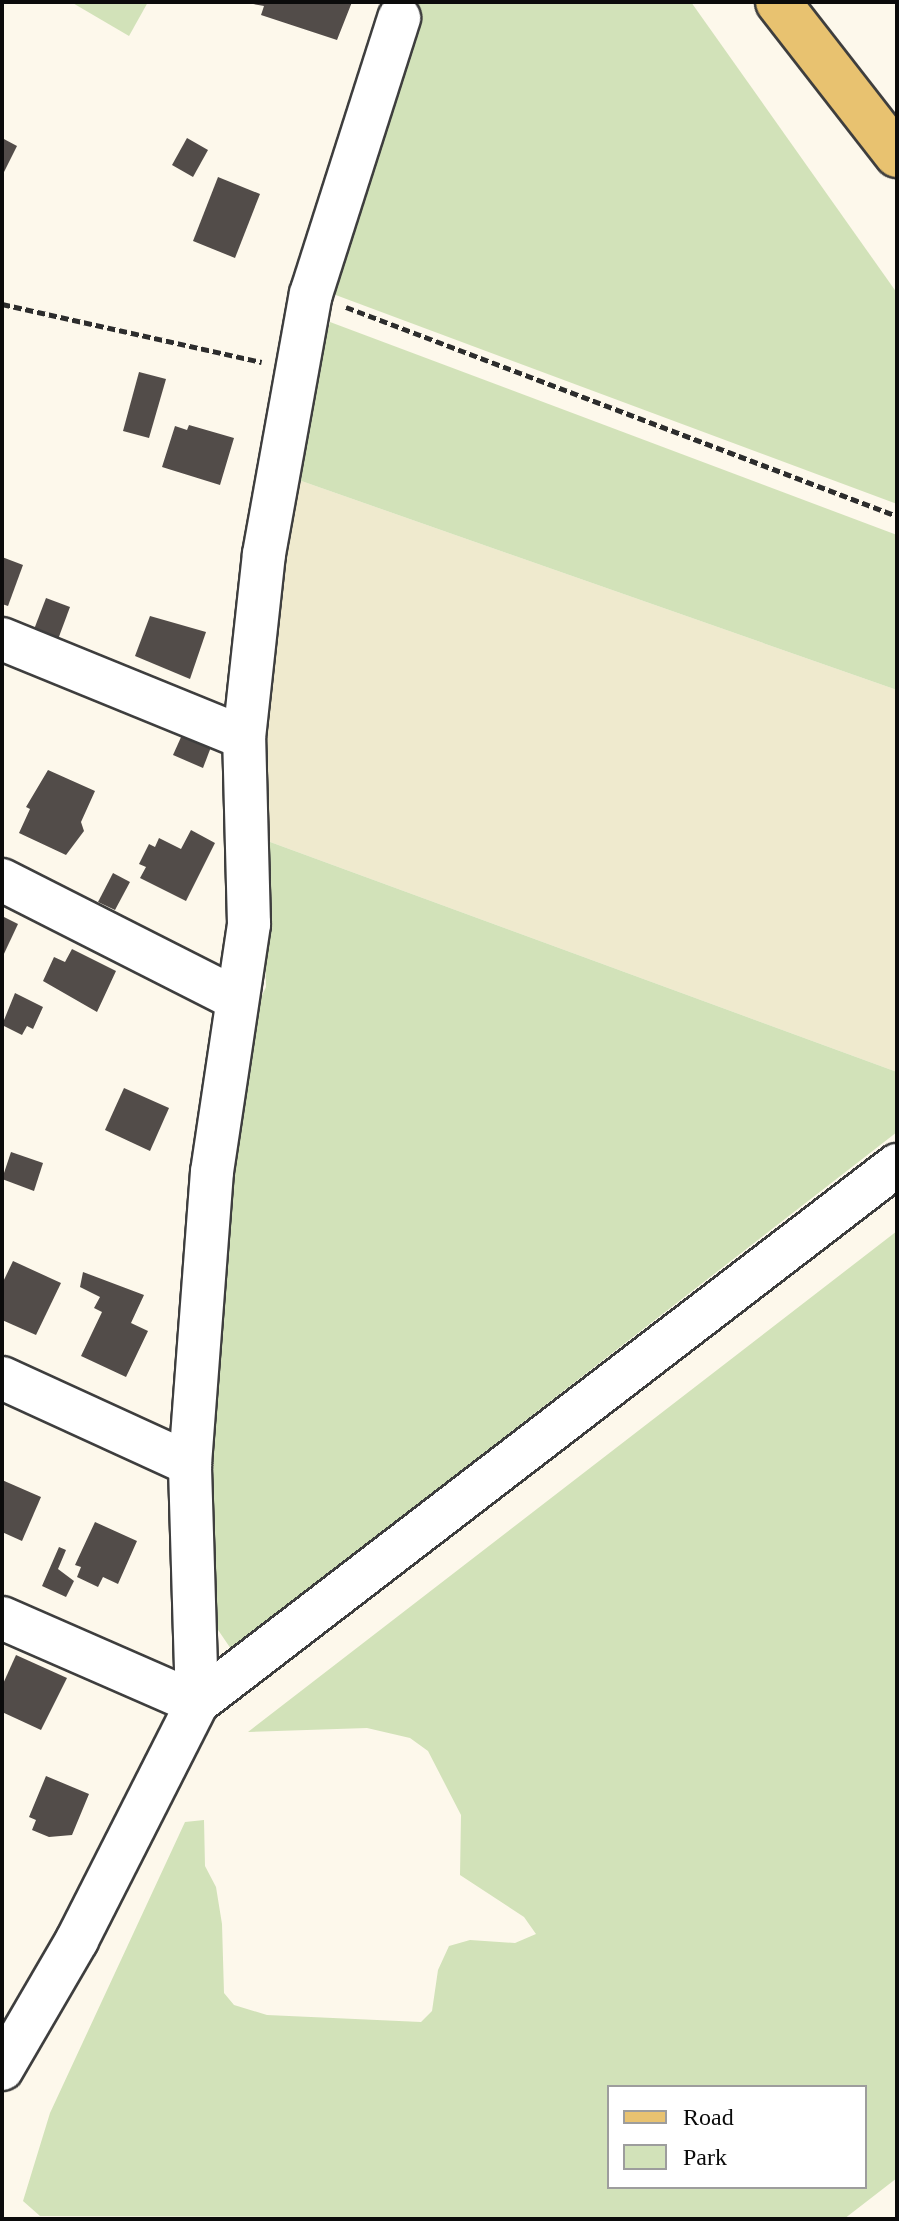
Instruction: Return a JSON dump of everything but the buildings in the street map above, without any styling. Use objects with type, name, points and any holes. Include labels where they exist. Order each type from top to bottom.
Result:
[{"type":"main road","points":[[778,2],[897,155]]},
{"type":"street","points":[[197,1703],[190,1464],[205,1236],[249,924],[244,738],[264,554],[294,369],[311,294],[399,18]]},
{"type":"street","points":[[2,639],[244,738]]},
{"type":"street","points":[[2,880],[237,999]]},
{"type":"street","points":[[2,2069],[77,1940],[197,1703],[897,1165]]},
{"type":"street","points":[[2,1378],[190,1464]]},
{"type":"street","points":[[2,1618],[197,1703]]},
{"type":"path","points":[[311,294],[897,516]]},
{"type":"path","points":[[2,304],[294,369]]},
{"type":"shaded area","points":[[290,477],[897,690],[897,1072],[262,839],[261,743]]},
{"type":"green space","points":[[71,2],[148,2],[129,36]]},
{"type":"green space","points":[[414,2],[691,2],[897,293],[897,504],[325,291]]},
{"type":"green space","points":[[330,322],[897,535],[897,690],[290,477]]},
{"type":"green space","points":[[262,839],[897,1072],[897,1132],[231,1649],[214,1624],[213,1478],[224,1182],[250,1021],[266,987]]},
{"type":"green space","points":[[897,1231],[897,2178],[844,2219],[40,2216],[23,2201],[50,2113],[185,1822],[204,1820],[205,1866],[216,1887],[222,1924],[224,1993],[234,2005],[267,2015],[421,2022],[432,2011],[438,1970],[449,1946],[470,1940],[515,1943],[536,1934],[524,1917],[460,1875],[461,1815],[428,1751],[410,1738],[367,1728],[248,1732]]}]
